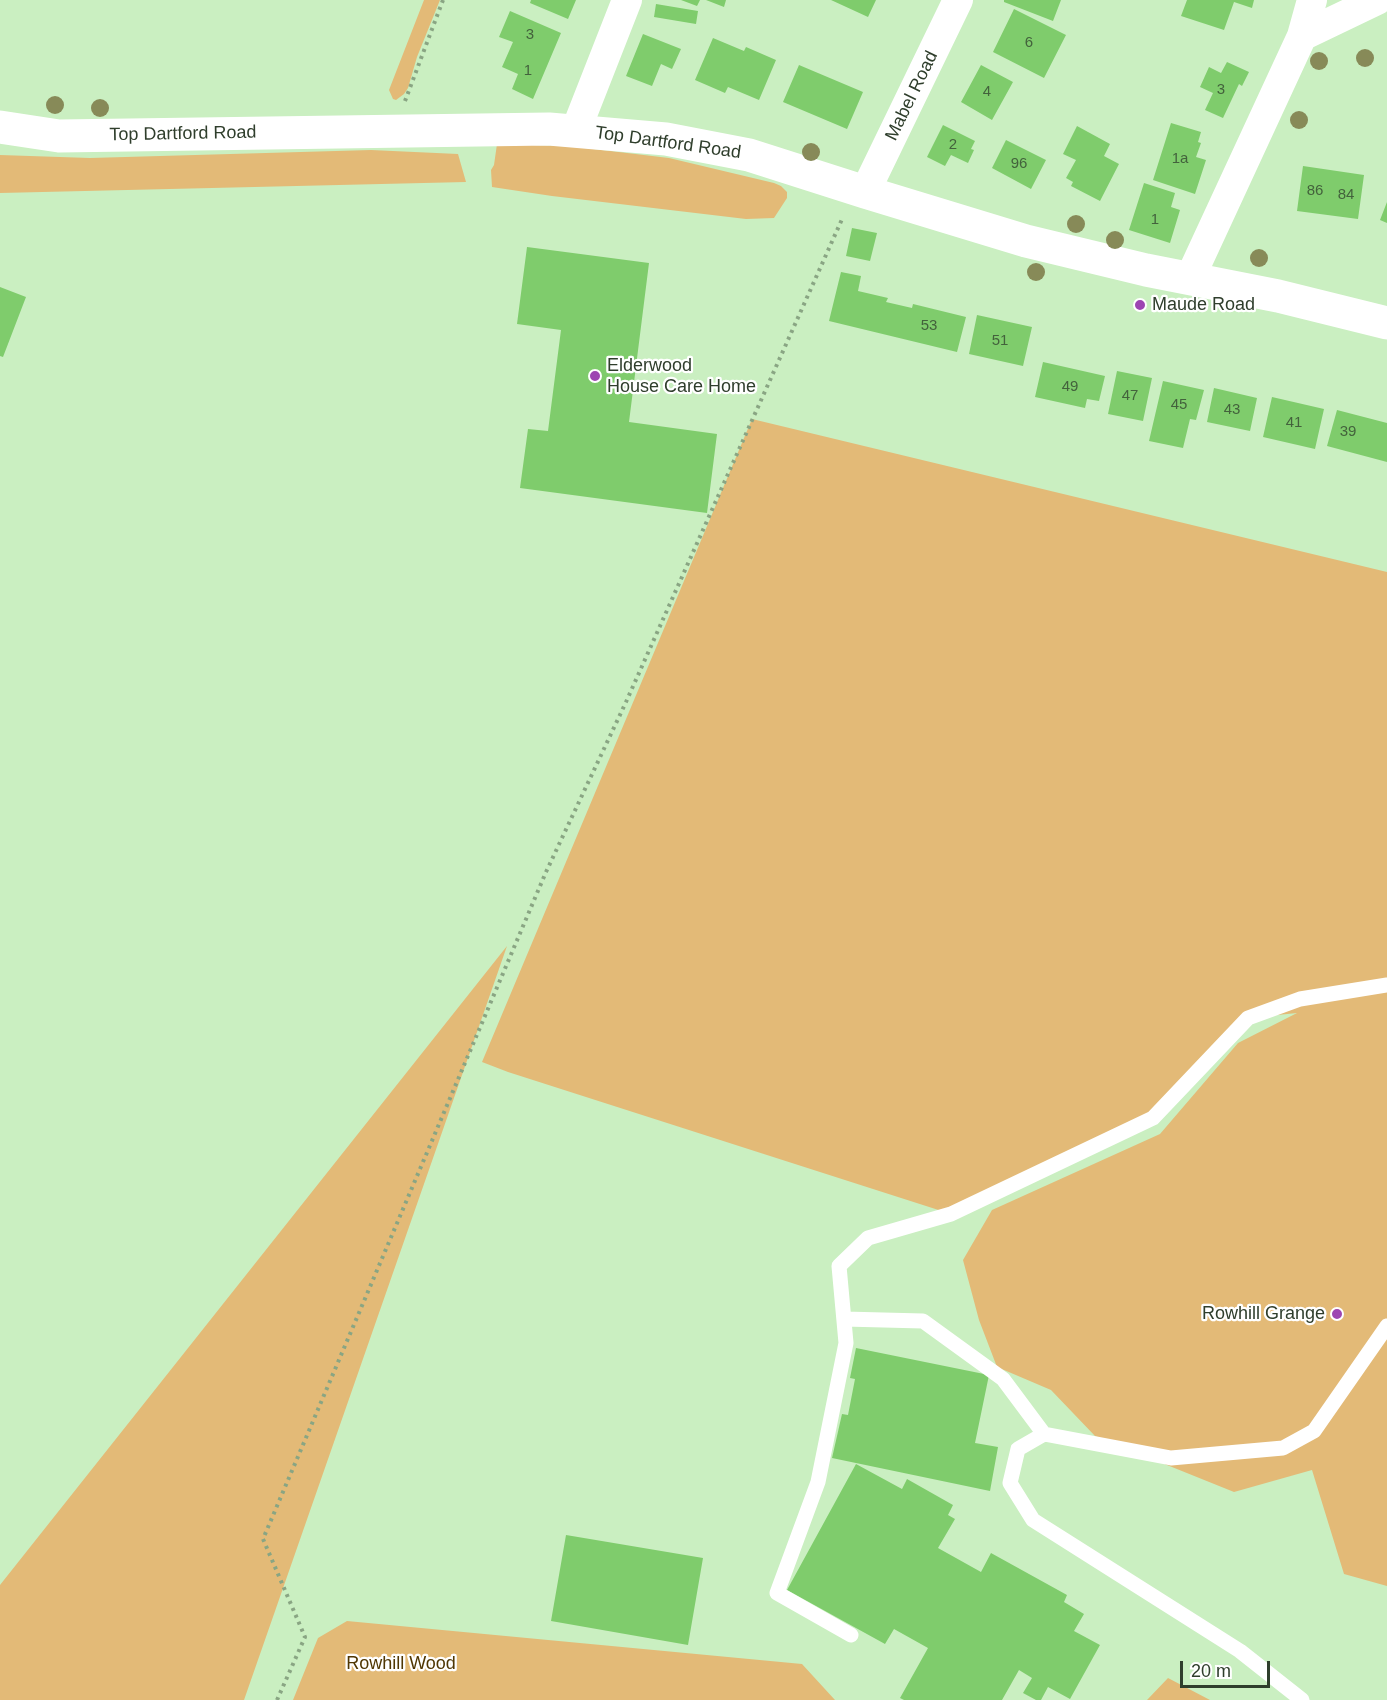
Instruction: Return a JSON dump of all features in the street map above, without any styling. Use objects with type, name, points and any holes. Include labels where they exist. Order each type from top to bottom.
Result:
[{"type":"main road","name":"Top Dartford Road","points":[[0,127],[59,136],[537,129],[576,130],[666,139],[749,155],[1026,240],[1146,270],[1278,296],[1387,323]]},
{"type":"street","points":[[576,130],[627,0]]},
{"type":"street","name":"Mabel Road","points":[[861,191],[958,0]]},
{"type":"street","points":[[1190,278],[1302,36],[1312,0]]},
{"type":"street","points":[[1302,36],[1377,0]]},
{"type":"lane","points":[[851,1635],[777,1593],[818,1482],[846,1343],[839,1266],[868,1238],[951,1214],[1153,1118],[1248,1018],[1300,999],[1387,985]]},
{"type":"lane","points":[[844,1320],[923,1321],[1003,1378],[1044,1434]]},
{"type":"lane","points":[[1302,1700],[1240,1651],[1033,1520],[1010,1483],[1018,1449],[1044,1434],[1171,1458],[1283,1448],[1314,1431],[1387,1326]]},
{"type":"path","points":[[391,132],[403,106],[442,0]]},
{"type":"path","points":[[276,1700],[305,1637],[263,1539],[546,872],[626,702],[842,218],[861,191]]},
{"type":"green space","points":[[424,0],[440,0],[417,57],[408,88],[396,100],[393,99],[389,90]]},
{"type":"green space","points":[[497,144],[568,146],[669,158],[774,183],[787,192],[787,198],[774,218],[746,219],[492,187],[491,170]]},
{"type":"green space","points":[[371,150],[458,154],[466,182],[0,193],[0,155],[90,158]]},
{"type":"green space","points":[[752,419],[1387,572],[1387,1586],[1344,1574],[1312,1470],[1234,1492],[1095,1436],[1051,1390],[997,1367],[979,1320],[963,1260],[992,1210],[1160,1134],[1238,1043],[1297,1013],[1248,1018],[1153,1118],[951,1214],[482,1062]]},
{"type":"green space","points":[[507,946],[244,1700],[0,1700],[0,1585]]},
{"type":"green space","name":"Rowhill Wood","points":[[347,1621],[802,1664],[835,1700],[293,1700],[318,1638]]},
{"type":"green space","points":[[1168,1678],[1210,1700],[1147,1700]]},
{"type":"building","points":[[531,0],[576,0],[568,19],[530,3]]},
{"type":"building","points":[[681,0],[700,0],[697,6]]},
{"type":"building","points":[[706,0],[726,0],[724,7]]},
{"type":"building","points":[[831,0],[876,0],[868,17]]},
{"type":"building","points":[[1004,0],[1061,0],[1053,21],[1004,2]]},
{"type":"building","points":[[1187,0],[1254,0],[1252,8],[1234,2],[1224,30],[1181,16]]},
{"type":"building","points":[[656,4],[698,11],[696,24],[654,17]]},
{"type":"building","points":[[1014,9],[1066,35],[1044,78],[993,52]]},
{"type":"building","points":[[510,11],[561,33],[533,99],[512,89],[518,74],[502,67],[513,42],[499,37]]},
{"type":"building","points":[[643,34],[681,49],[672,69],[661,64],[652,86],[626,76]]},
{"type":"building","points":[[713,38],[744,51],[746,47],[776,60],[759,100],[728,87],[725,93],[695,80]]},
{"type":"building","points":[[1227,62],[1249,72],[1242,86],[1239,84],[1223,118],[1205,110],[1213,93],[1200,87],[1209,67],[1221,73]]},
{"type":"building","points":[[799,65],[863,92],[847,129],[783,102]]},
{"type":"building","points":[[981,65],[1013,82],[992,120],[961,102]]},
{"type":"building","points":[[1171,123],[1201,132],[1198,142],[1201,143],[1196,157],[1206,160],[1195,194],[1153,180]]},
{"type":"building","points":[[943,125],[975,141],[968,163],[951,155],[945,166],[927,157]]},
{"type":"building","points":[[1077,126],[1110,144],[1104,156],[1119,164],[1100,201],[1071,186],[1073,182],[1066,178],[1076,160],[1063,154]]},
{"type":"building","points":[[1006,140],[1046,160],[1031,189],[992,168]]},
{"type":"building","points":[[1303,166],[1364,175],[1358,219],[1297,211]]},
{"type":"building","points":[[1144,183],[1175,193],[1171,207],[1180,210],[1170,243],[1129,230]]},
{"type":"building","points":[[1387,202],[1387,223],[1380,220]]},
{"type":"building","points":[[852,228],[877,233],[870,261],[846,256]]},
{"type":"building","name":"Elderwood House Care Home","points":[[527,247],[649,263],[629,422],[717,434],[707,513],[520,488],[528,429],[548,431],[561,330],[517,324]]},
{"type":"building","points":[[841,272],[861,276],[858,291],[888,298],[886,302],[912,308],[913,304],[966,317],[957,352],[829,321]]},
{"type":"building","points":[[0,287],[26,297],[3,357],[0,356]]},
{"type":"building","points":[[977,315],[1032,327],[1023,366],[969,354]]},
{"type":"building","points":[[1043,362],[1105,376],[1099,401],[1087,399],[1085,408],[1035,397]]},
{"type":"building","points":[[1117,371],[1152,378],[1143,421],[1108,414]]},
{"type":"building","points":[[1163,381],[1204,390],[1196,420],[1190,419],[1183,448],[1149,441]]},
{"type":"building","points":[[1214,388],[1257,398],[1250,431],[1207,422]]},
{"type":"building","points":[[1272,397],[1324,409],[1315,449],[1263,437]]},
{"type":"building","points":[[1337,410],[1387,423],[1387,462],[1327,446]]},
{"type":"building","points":[[856,1348],[989,1375],[975,1443],[998,1447],[990,1491],[832,1458],[842,1414],[848,1415],[855,1379],[850,1378]]},
{"type":"building","points":[[856,1464],[902,1489],[907,1479],[953,1505],[948,1515],[955,1519],[938,1548],[981,1572],[991,1553],[1067,1595],[1064,1602],[1084,1614],[1074,1631],[1100,1645],[1070,1699],[1048,1687],[1041,1700],[1036,1700],[1023,1693],[1032,1678],[1019,1670],[1002,1700],[904,1700],[900,1698],[928,1648],[894,1629],[885,1644],[787,1590]]},
{"type":"building","points":[[566,1535],[703,1558],[688,1645],[551,1621]]},
{"type":"place","name":"Maude Road","points":[[1140,305]]},
{"type":"place","name":"Elderwood House Care Home","points":[[595,376]]},
{"type":"place","name":"Rowhill Grange","points":[[1337,1314]]}]
